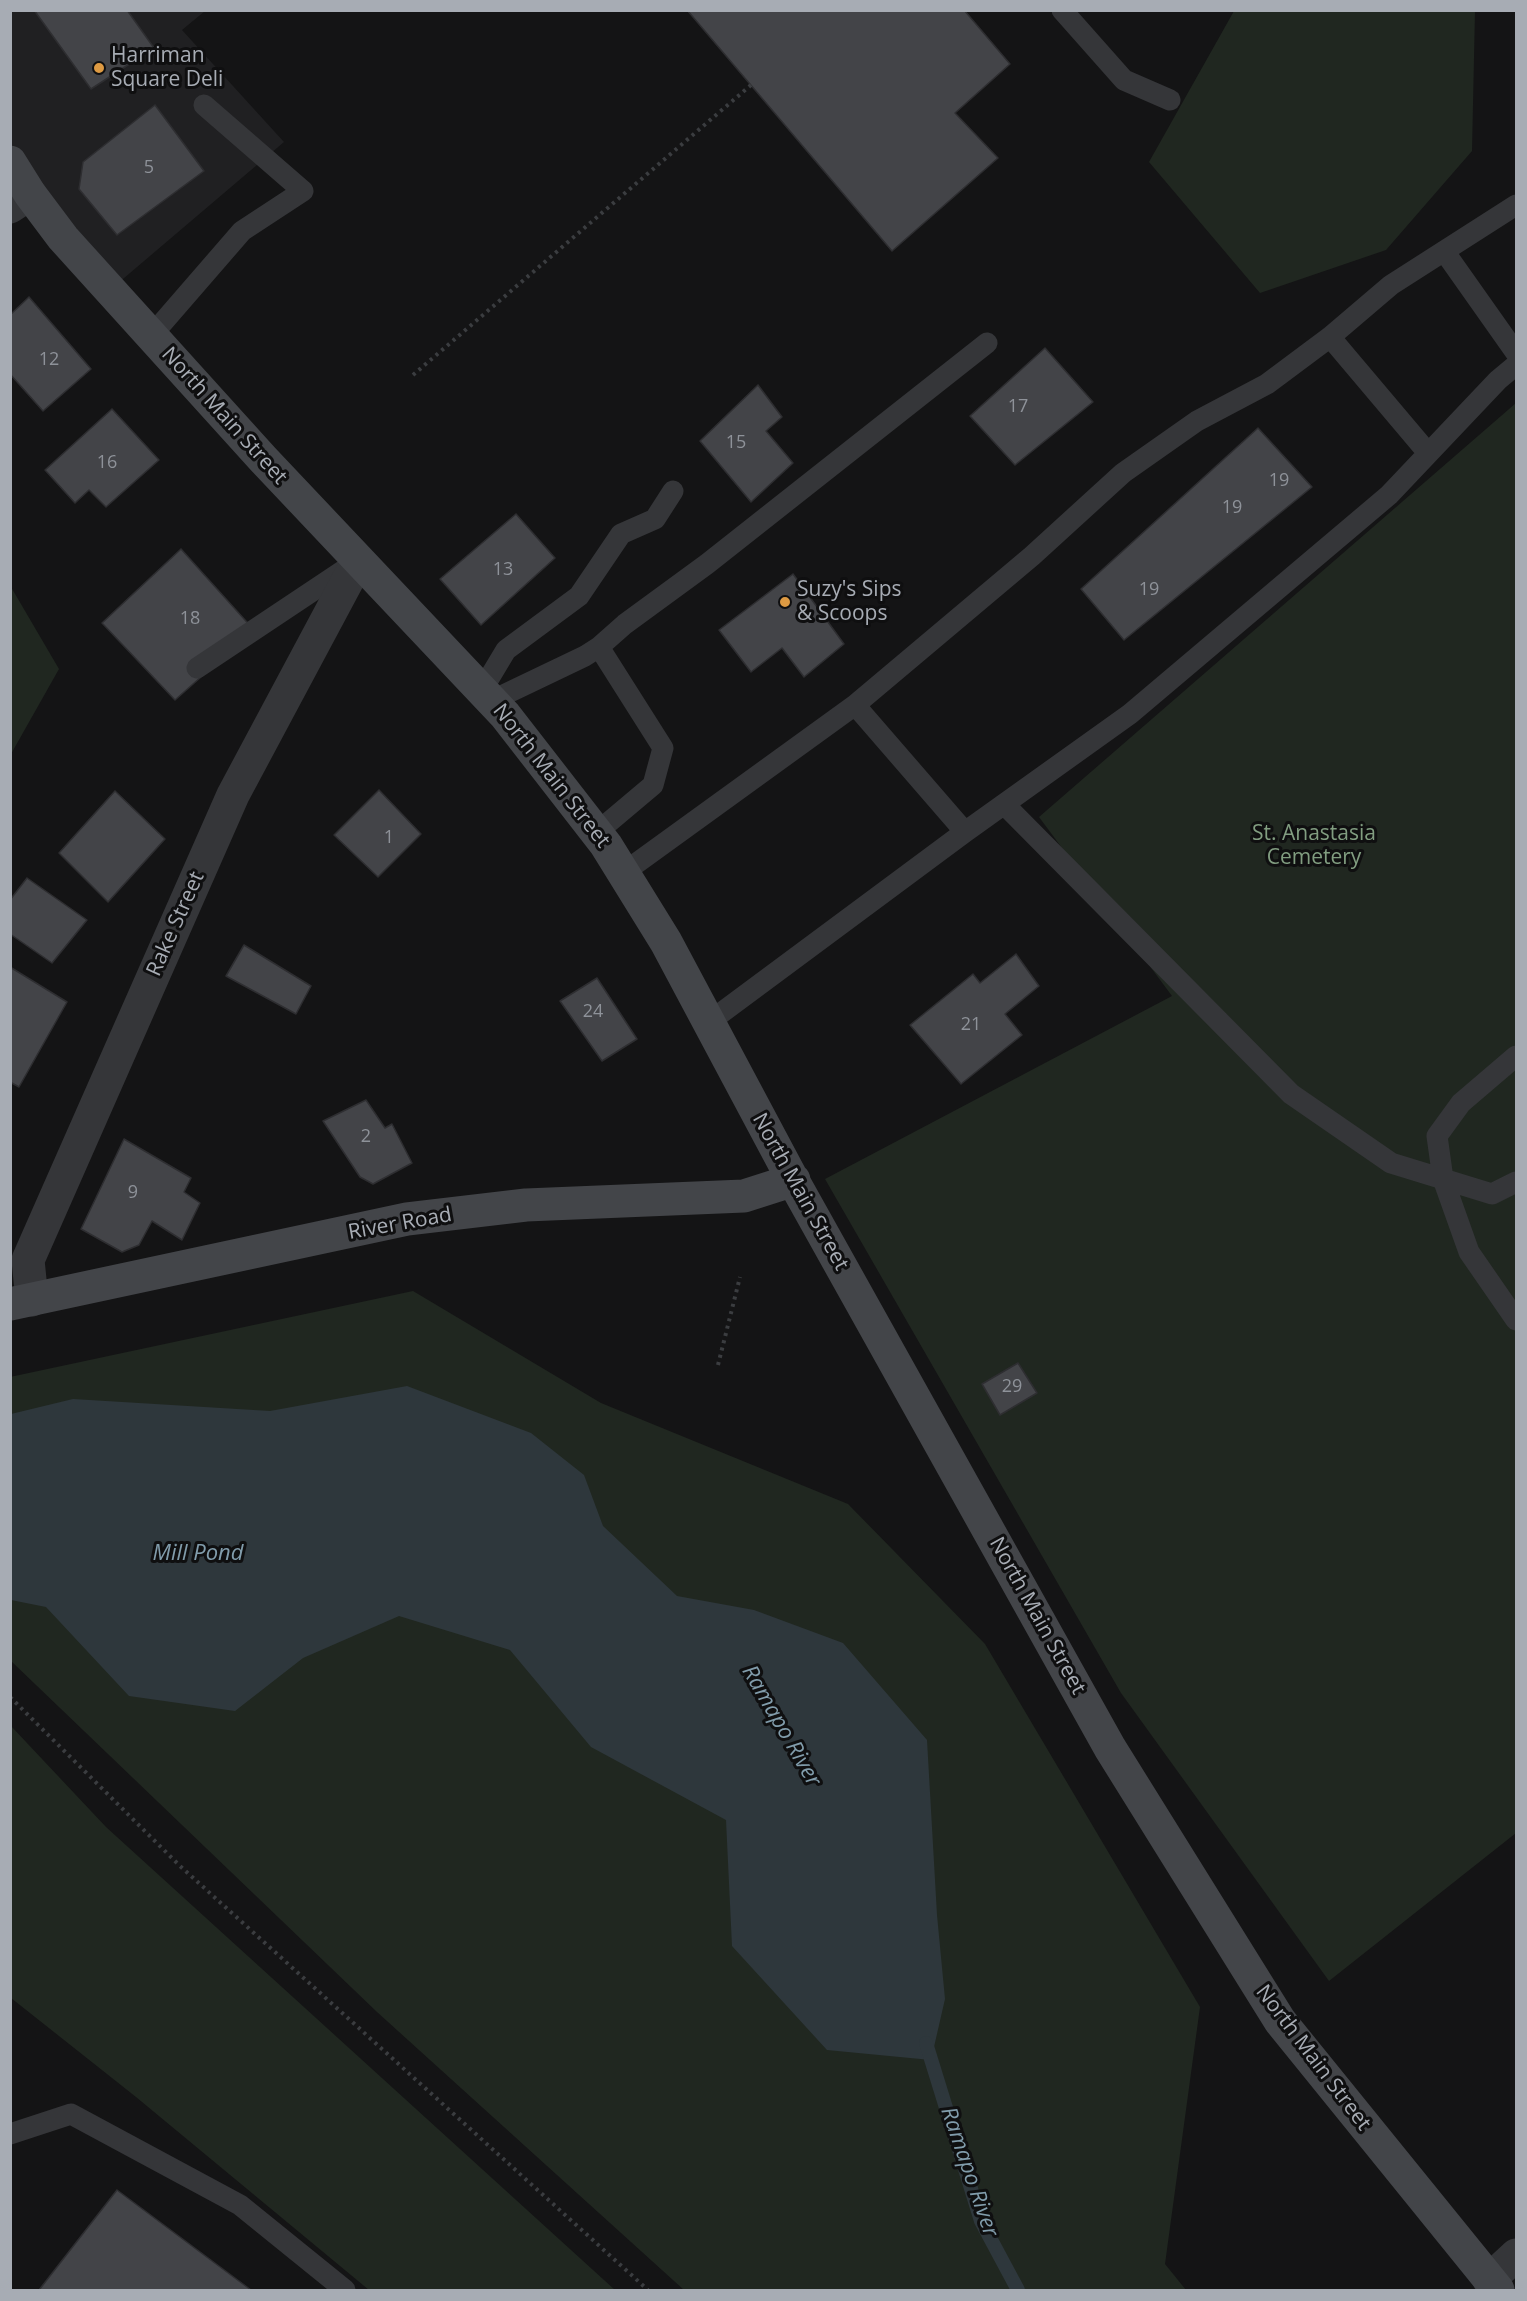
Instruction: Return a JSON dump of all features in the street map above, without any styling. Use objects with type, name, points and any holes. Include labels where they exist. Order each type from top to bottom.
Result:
[{"type":"street","name":"North Main Street","points":[[10,162],[20,201],[63,238],[358,561],[506,715],[596,832],[666,942],[794,1180],[1110,1748],[1280,2021],[1494,2285]]},
{"type":"street","name":"Rake Street","points":[[21,1302],[28,1260],[228,805],[358,561]]},
{"type":"street","name":"River Road","points":[[21,1302],[408,1219],[526,1205],[744,1196],[794,1180]]},
{"type":"street","points":[[1494,2285],[1516,2255]]},
{"type":"lane","points":[[1062,10],[1124,80],[1170,100]]},
{"type":"lane","points":[[151,336],[242,231],[303,191],[204,105]]},
{"type":"lane","points":[[623,873],[855,705],[1032,556],[1123,473],[1197,421],[1267,384],[1330,337],[1391,285],[1516,205]]},
{"type":"lane","points":[[1444,251],[1516,353]]},
{"type":"lane","points":[[1330,337],[1428,453]]},
{"type":"lane","points":[[487,695],[585,656],[598,647],[987,343]]},
{"type":"lane","points":[[709,1022],[965,832],[1130,714],[1389,495],[1498,380],[1516,365]]},
{"type":"lane","points":[[487,695],[506,650],[579,596],[621,534],[654,519],[673,491]]},
{"type":"lane","points":[[197,668],[358,561]]},
{"type":"lane","points":[[596,832],[653,785],[663,748],[598,647]]},
{"type":"lane","points":[[855,705],[965,832]]},
{"type":"lane","points":[[1004,804],[1291,1094],[1391,1163],[1492,1194],[1516,1182]]},
{"type":"lane","points":[[1516,1056],[1461,1103],[1437,1136],[1443,1179],[1469,1252],[1516,1320]]},
{"type":"lane","points":[[10,2134],[71,2114],[240,2205],[345,2290]]},
{"type":"path","points":[[413,375],[751,85]]},
{"type":"path","points":[[718,1365],[740,1277]]},
{"type":"path","points":[[10,1697],[180,1866],[648,2290]]},
{"type":"shaded area","points":[[11,11],[205,11],[182,30],[284,142],[110,290],[30,194],[11,207]]},
{"type":"green space","points":[[1234,11],[1475,11],[1472,151],[1386,250],[1260,293],[1149,162]]},
{"type":"green space","name":"St. Anastasia Cemetery","points":[[1516,403],[1516,1833],[1329,1981],[1121,1693],[825,1179],[1172,996],[1039,817]]},
{"type":"green space","points":[[11,587],[59,669],[10,754]]},
{"type":"green space","points":[[413,1291],[601,1403],[848,1504],[985,1644],[1200,2007],[1165,2264],[1186,2290],[684,2290],[377,2012],[11,1661],[10,1377]]},
{"type":"green space","points":[[11,1726],[106,1827],[615,2290],[369,2290],[136,2097],[11,1998]]},
{"type":"water","name":"Mill Pond","points":[[407,1386],[531,1433],[584,1475],[603,1526],[677,1596],[754,1610],[843,1643],[927,1740],[937,1915],[945,1999],[931,2060],[827,2050],[732,1946],[726,1820],[591,1747],[510,1650],[399,1616],[303,1658],[235,1711],[129,1696],[46,1607],[11,1600],[11,1414],[73,1399],[270,1411]]},
{"type":"building","name":"Harriman Square Deli","points":[[34,10],[127,10],[154,48],[91,89]]},
{"type":"building","points":[[687,10],[964,10],[1010,64],[955,113],[998,158],[892,251]]},
{"type":"building","points":[[155,105],[204,171],[117,235],[79,189],[83,162]]},
{"type":"building","points":[[29,297],[91,369],[43,411],[10,374],[10,315]]},
{"type":"building","points":[[1045,348],[1093,402],[1015,465],[970,416]]},
{"type":"building","points":[[758,385],[782,417],[766,431],[793,463],[751,502],[700,441]]},
{"type":"building","points":[[112,409],[159,460],[106,507],[89,490],[75,503],[45,470]]},
{"type":"building","points":[[1258,428],[1312,487],[1124,640],[1081,589]]},
{"type":"building","points":[[516,514],[555,558],[481,625],[440,579]]},
{"type":"building","points":[[181,549],[254,630],[175,700],[102,623]]},
{"type":"building","name":"Suzy's Sips & Scoops","points":[[793,574],[844,644],[804,677],[782,648],[751,672],[719,630]]},
{"type":"building","points":[[379,790],[421,834],[378,877],[334,835]]},
{"type":"building","points":[[115,791],[165,839],[108,902],[59,853]]},
{"type":"building","points":[[27,878],[87,920],[52,963],[10,934],[10,900]]},
{"type":"building","points":[[244,945],[311,986],[296,1014],[226,976]]},
{"type":"building","points":[[1016,954],[1039,986],[1005,1014],[1022,1035],[961,1084],[910,1025],[973,974],[980,983]]},
{"type":"building","points":[[10,967],[67,1002],[19,1087],[10,1082]]},
{"type":"building","points":[[597,978],[637,1039],[602,1061],[560,1001]]},
{"type":"building","points":[[366,1100],[385,1128],[392,1124],[412,1163],[373,1184],[360,1177],[323,1121]]},
{"type":"building","points":[[124,1139],[191,1178],[184,1192],[200,1203],[182,1240],[152,1221],[139,1245],[122,1252],[81,1229]]},
{"type":"building","points":[[1018,1363],[1037,1393],[1000,1415],[982,1384]]},
{"type":"building","points":[[117,2190],[251,2290],[39,2290]]},
{"type":"waterway","name":"Ramapo River","points":[[926,2043],[981,2221],[1018,2290]]},
{"type":"place","name":"Harriman Square Deli","points":[[99,68]]},
{"type":"place","name":"Suzy's Sips & Scoops","points":[[785,602]]}]
